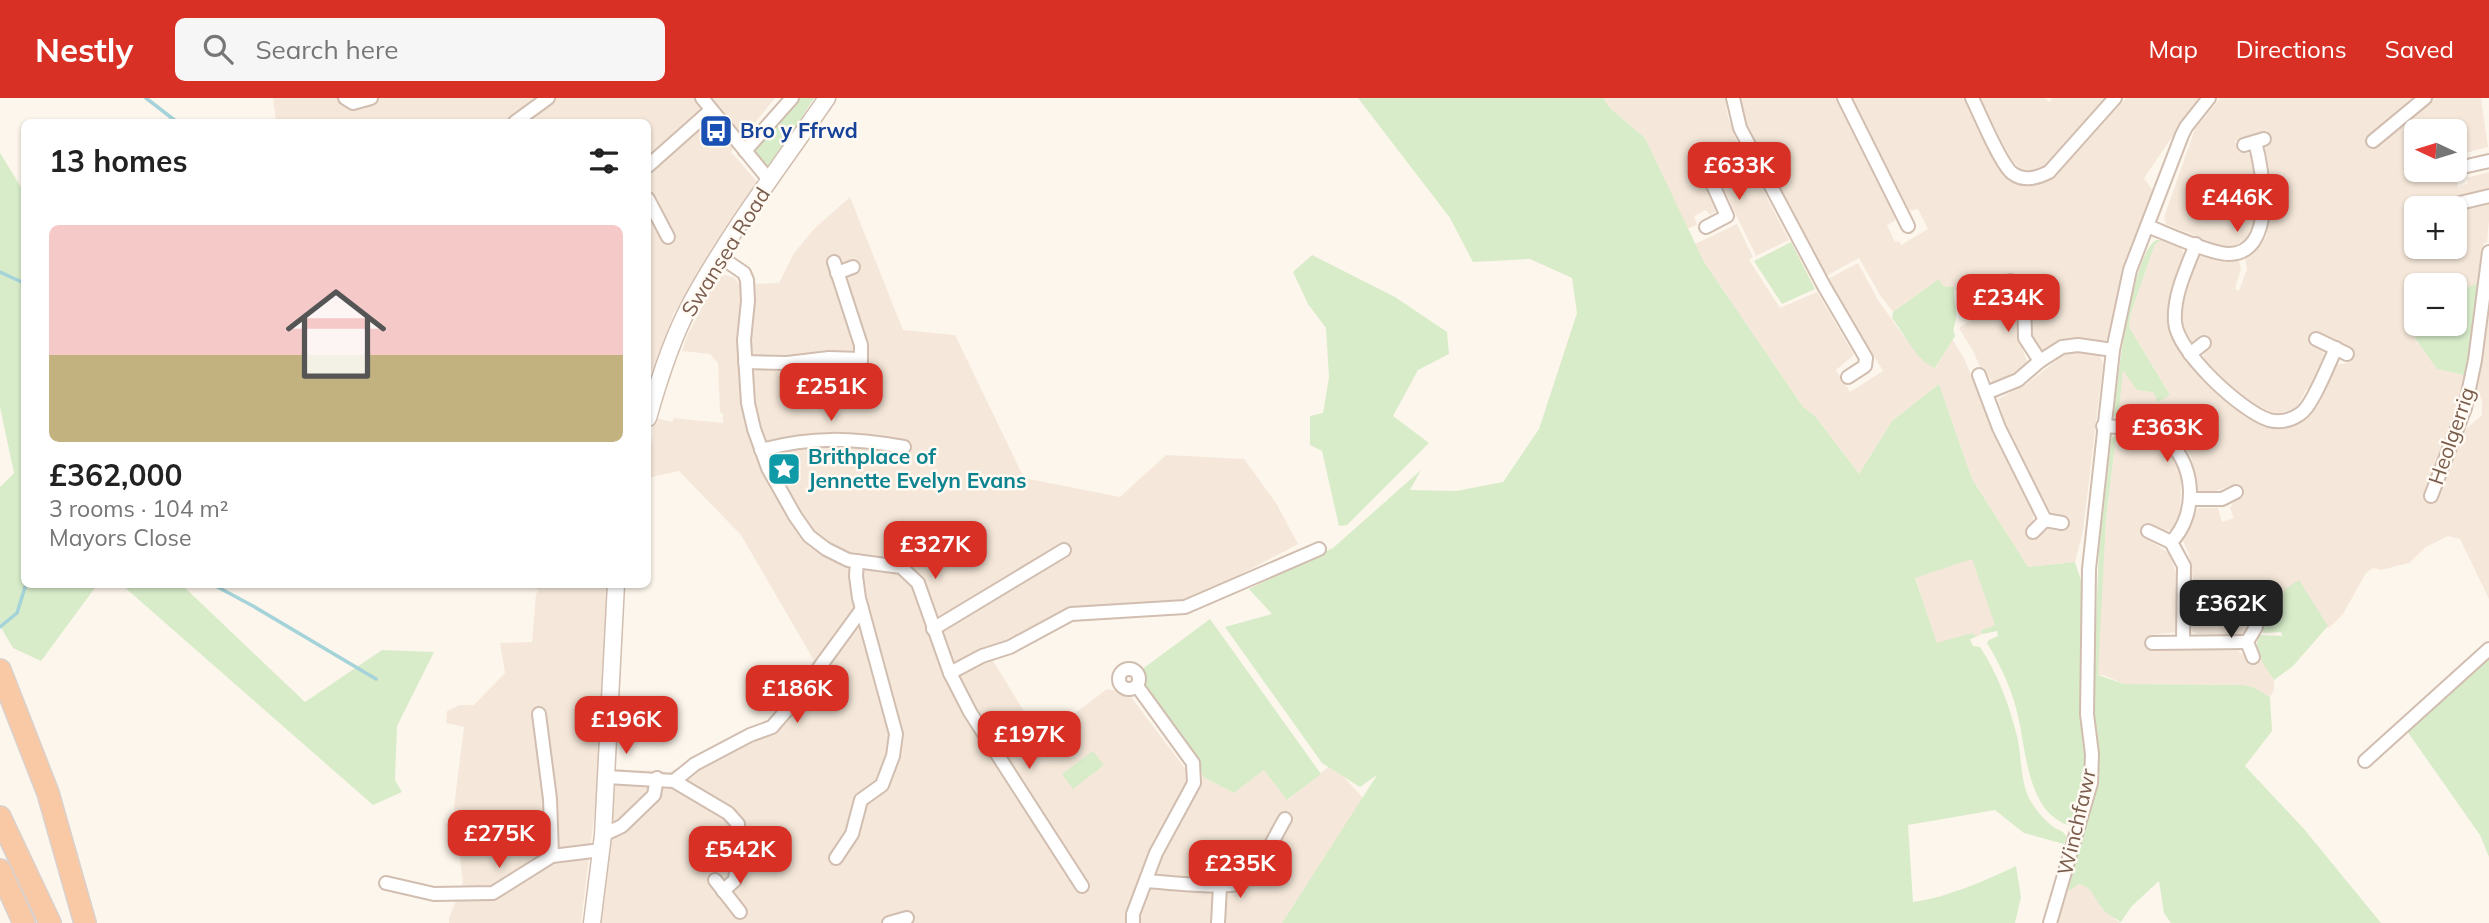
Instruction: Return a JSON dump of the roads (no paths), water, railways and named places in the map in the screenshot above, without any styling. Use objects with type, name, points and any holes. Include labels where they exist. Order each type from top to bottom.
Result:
[{"type":"highway","points":[[2,674],[48,793],[85,923]]},
{"type":"highway","points":[[0,817],[50,923]]},
{"type":"highway","points":[[0,870],[24,923]]},
{"type":"street","points":[[349,101],[371,98]]},
{"type":"street","points":[[702,98],[770,181]]},
{"type":"street","points":[[745,151],[792,98]]},
{"type":"street","name":"Swansea Road","points":[[651,408],[664,365],[690,305],[719,257],[827,98]]},
{"type":"street","points":[[1733,98],[1740,128],[1830,298],[1866,358],[1865,366],[1848,377]]},
{"type":"street","points":[[1844,98],[1908,226]]},
{"type":"street","points":[[1972,98],[2007,167],[2020,177],[2029,179],[2049,172],[2115,98]]},
{"type":"street","name":"Winchfawr","points":[[2050,923],[2091,783],[2092,754],[2087,714],[2089,569],[2113,350],[2125,287],[2186,127],[2209,98]]},
{"type":"street","points":[[2373,141],[2425,98]]},
{"type":"street","points":[[519,119],[545,100]]},
{"type":"street","points":[[536,119],[545,100]]},
{"type":"street","points":[[651,163],[710,110]]},
{"type":"street","points":[[2147,226],[2229,254],[2238,253],[2253,241],[2262,220],[2263,174],[2255,142]]},
{"type":"street","points":[[1706,227],[1727,216],[1713,186],[1715,170],[1752,150]]},
{"type":"street","points":[[2468,166],[2489,161]]},
{"type":"street","points":[[2467,201],[2489,196]]},
{"type":"street","points":[[651,205],[668,237]]},
{"type":"street","points":[[2196,244],[2180,288],[2175,322],[2177,334],[2207,374],[2226,390],[2270,420],[2285,421],[2304,412],[2342,351],[2316,339]]},
{"type":"street","name":"Heolgerrig","points":[[2431,496],[2465,408],[2475,360],[2489,252]]},
{"type":"street","points":[[719,257],[744,273],[747,280],[745,362],[748,403],[768,468],[794,516],[809,536],[841,557],[901,567],[918,583],[950,673],[970,712],[1082,886]]},
{"type":"street","points":[[853,267],[835,267],[861,345],[860,376]]},
{"type":"street","points":[[2010,281],[2024,290]]},
{"type":"street","points":[[2024,290],[2038,284]]},
{"type":"street","points":[[2024,290],[2025,338],[2040,361]]},
{"type":"street","points":[[2190,354],[2204,344]]},
{"type":"street","points":[[1986,393],[2018,380],[2062,347],[2070,345],[2113,350]]},
{"type":"street","points":[[745,362],[861,359]]},
{"type":"street","points":[[1979,375],[2012,456],[2045,520]]},
{"type":"street","points":[[2104,426],[2153,433],[2179,452],[2184,462],[2190,499],[2183,526],[2171,542]]},
{"type":"street","points":[[761,450],[821,439],[904,447]]},
{"type":"street","points":[[2190,499],[2222,499],[2235,492]]},
{"type":"street","points":[[2222,499],[2226,513]]},
{"type":"street","points":[[2045,520],[2062,523]]},
{"type":"street","points":[[2032,532],[2045,520]]},
{"type":"street","points":[[2148,531],[2171,542],[2184,566],[2183,641]]},
{"type":"street","points":[[950,673],[982,656],[1010,647],[1071,614],[1158,611],[1185,607],[1319,549]]},
{"type":"street","points":[[933,629],[1064,550]]},
{"type":"street","points":[[836,858],[852,834],[861,800],[882,785],[893,756],[895,734],[862,610],[856,576],[857,561]]},
{"type":"street","points":[[592,923],[607,777],[617,588]]},
{"type":"street","points":[[674,781],[695,764],[750,735],[772,727],[797,698],[862,610]]},
{"type":"street","points":[[2253,657],[2248,642],[2256,626]]},
{"type":"street","points":[[2152,643],[2248,642]]},
{"type":"street","points":[[2365,761],[2489,649]]},
{"type":"street","points":[[1133,923],[1133,914],[1156,853],[1194,783],[1193,762],[1137,686]]},
{"type":"street","points":[[539,714],[550,799],[552,856]]},
{"type":"street","points":[[607,777],[674,781],[728,813],[738,824],[740,841],[734,880],[719,886],[740,912]]},
{"type":"street","points":[[386,883],[434,894],[494,893],[552,856],[602,842],[653,795],[657,778]]},
{"type":"street","points":[[1146,881],[1220,886],[1240,884],[1254,870],[1285,819]]},
{"type":"street","points":[[1218,923],[1220,886]]},
{"type":"street","points":[[889,923],[906,918]]},
{"type":"waterway","points":[[146,98],[173,119]]},
{"type":"waterway","points":[[0,272],[21,282]]},
{"type":"waterway","points":[[0,627],[17,613],[25,588]]},
{"type":"waterway","points":[[219,588],[376,679]]},
{"type":"place","name":"Bro y Ffrwd","points":[[716,131]]},
{"type":"place","name":"Brithplace of Jennette Evelyn Evans","points":[[784,469]]}]
